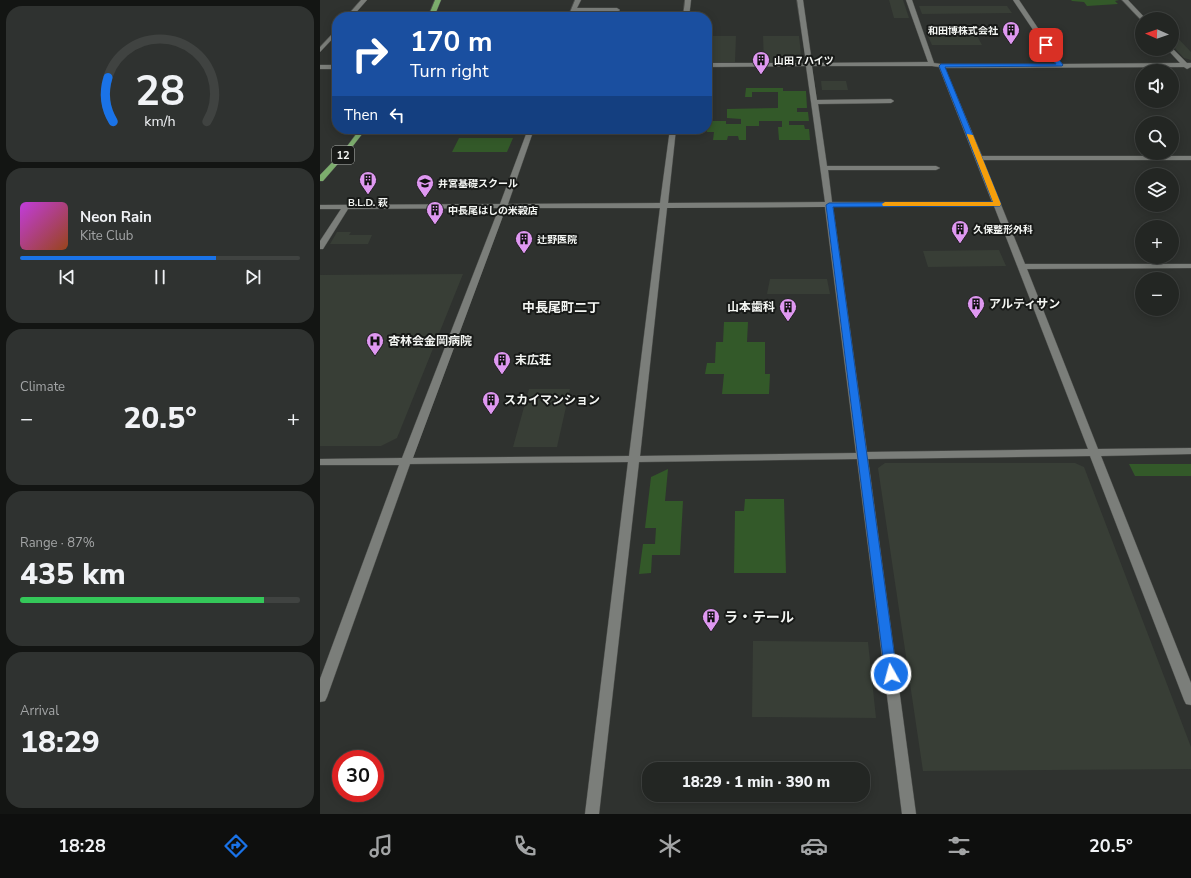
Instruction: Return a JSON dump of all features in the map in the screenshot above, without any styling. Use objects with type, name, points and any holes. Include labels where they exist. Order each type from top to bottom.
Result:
[{"type":"main road","points":[[433,12],[438,0]]},
{"type":"main road","name":"12","points":[[320,179],[347,150],[359,134]]},
{"type":"street","points":[[353,12],[364,0]]},
{"type":"street","points":[[578,0],[574,10],[617,10]]},
{"type":"street","points":[[687,12],[688,0]]},
{"type":"street","points":[[800,0],[829,205],[909,814]]},
{"type":"street","points":[[909,0],[932,64]]},
{"type":"street","points":[[1016,0],[1060,65]]},
{"type":"street","points":[[1125,0],[1136,12]]},
{"type":"street","points":[[320,50],[332,37]]},
{"type":"street","points":[[1178,56],[1188,65],[1191,72]]},
{"type":"street","points":[[712,65],[1188,65]]},
{"type":"street","points":[[941,66],[979,158],[1191,700]]},
{"type":"street","points":[[320,67],[332,67]]},
{"type":"street","points":[[814,102],[891,101]]},
{"type":"street","points":[[320,697],[406,461],[503,207],[529,134]]},
{"type":"street","points":[[592,814],[672,134]]},
{"type":"street","points":[[979,158],[1191,158]]},
{"type":"street","points":[[824,168],[936,168]]},
{"type":"street","points":[[320,207],[997,204]]},
{"type":"street","points":[[320,247],[346,207]]},
{"type":"street","points":[[1021,267],[1191,266]]},
{"type":"street","points":[[320,462],[1191,451]]},
{"type":"shaded area","points":[[889,0],[903,0],[909,18],[894,18]]},
{"type":"shaded area","points":[[919,6],[1007,6],[1012,13],[922,14]]},
{"type":"shaded area","points":[[926,32],[975,32],[982,45],[932,45]]},
{"type":"shaded area","points":[[712,36],[736,36],[735,62],[712,62]]},
{"type":"shaded area","points":[[763,36],[799,36],[802,62],[764,62]]},
{"type":"shaded area","points":[[1179,39],[1191,52],[1191,60],[1184,58],[1179,53]]},
{"type":"shaded area","points":[[821,81],[846,81],[848,90],[822,90]]},
{"type":"shaded area","points":[[337,232],[351,232],[349,235],[372,235],[368,244],[330,244]]},
{"type":"shaded area","points":[[999,250],[1006,266],[928,267],[923,251]]},
{"type":"shaded area","name":"杏林会金岡病院","points":[[463,274],[397,438],[381,446],[320,446],[320,275]]},
{"type":"shaded area","points":[[770,279],[827,279],[830,294],[767,294]]},
{"type":"shaded area","points":[[529,389],[570,389],[557,447],[513,447]]},
{"type":"shaded area","points":[[885,463],[1075,463],[1084,467],[1191,747],[1191,769],[923,771],[878,468]]},
{"type":"shaded area","points":[[753,641],[868,642],[876,718],[752,717]]},
{"type":"green space","points":[[1071,0],[1119,0],[1115,1],[1118,4],[1087,6],[1084,2]]},
{"type":"green space","points":[[746,88],[783,88],[783,91],[806,91],[807,108],[797,108],[797,112],[808,112],[809,121],[789,121],[789,125],[804,125],[805,129],[809,129],[810,140],[779,140],[778,127],[782,127],[782,121],[759,121],[759,126],[746,126],[746,140],[739,140],[738,136],[728,136],[727,140],[713,140],[714,132],[712,132],[712,121],[726,121],[726,124],[741,124],[741,119],[727,118],[727,109],[778,108],[778,92],[752,92],[752,97],[745,97]]},
{"type":"green space","points":[[459,138],[513,138],[507,152],[452,152]]},
{"type":"green space","points":[[724,322],[748,322],[747,342],[765,342],[765,374],[770,374],[769,394],[722,394],[724,374],[705,374],[707,363],[715,363],[716,342],[723,342]]},
{"type":"green space","points":[[1129,464],[1191,464],[1191,476],[1135,476]]},
{"type":"green space","points":[[668,469],[665,501],[683,501],[680,555],[652,555],[651,573],[639,574],[643,544],[655,544],[656,528],[645,528],[651,477]]},
{"type":"green space","points":[[745,499],[784,499],[786,573],[734,573],[735,511],[744,511]]},
{"type":"slow traffic","points":[[885,204],[997,204],[970,135]]},
{"type":"place","name":"和田博株式会社","points":[[1011,45]]},
{"type":"place","name":"山田７ハイツ","points":[[761,75]]},
{"type":"place","name":"B.L.D. 萩","points":[[368,195]]},
{"type":"place","name":"井宮基礎スクール","points":[[425,198]]},
{"type":"place","name":"中長尾はしの米穀店","points":[[435,225]]},
{"type":"place","name":"久保整形外科","points":[[960,244]]},
{"type":"place","name":"辻野医院","points":[[524,254]]},
{"type":"place","name":"アルティサン","points":[[976,319]]},
{"type":"place","name":"山本歯科","points":[[788,322]]},
{"type":"place","name":"杏林会金岡病院","points":[[375,356]]},
{"type":"place","name":"末広荘","points":[[502,375]]},
{"type":"place","name":"スカイマンション","points":[[491,415]]},
{"type":"place","name":"ラ・テール","points":[[711,632]]},
{"type":"district","name":"中長尾町二丁","points":[[561,307]]},
{"type":"route","points":[[891,674],[829,205],[997,204],[941,66],[1060,65],[1046,45]]}]
